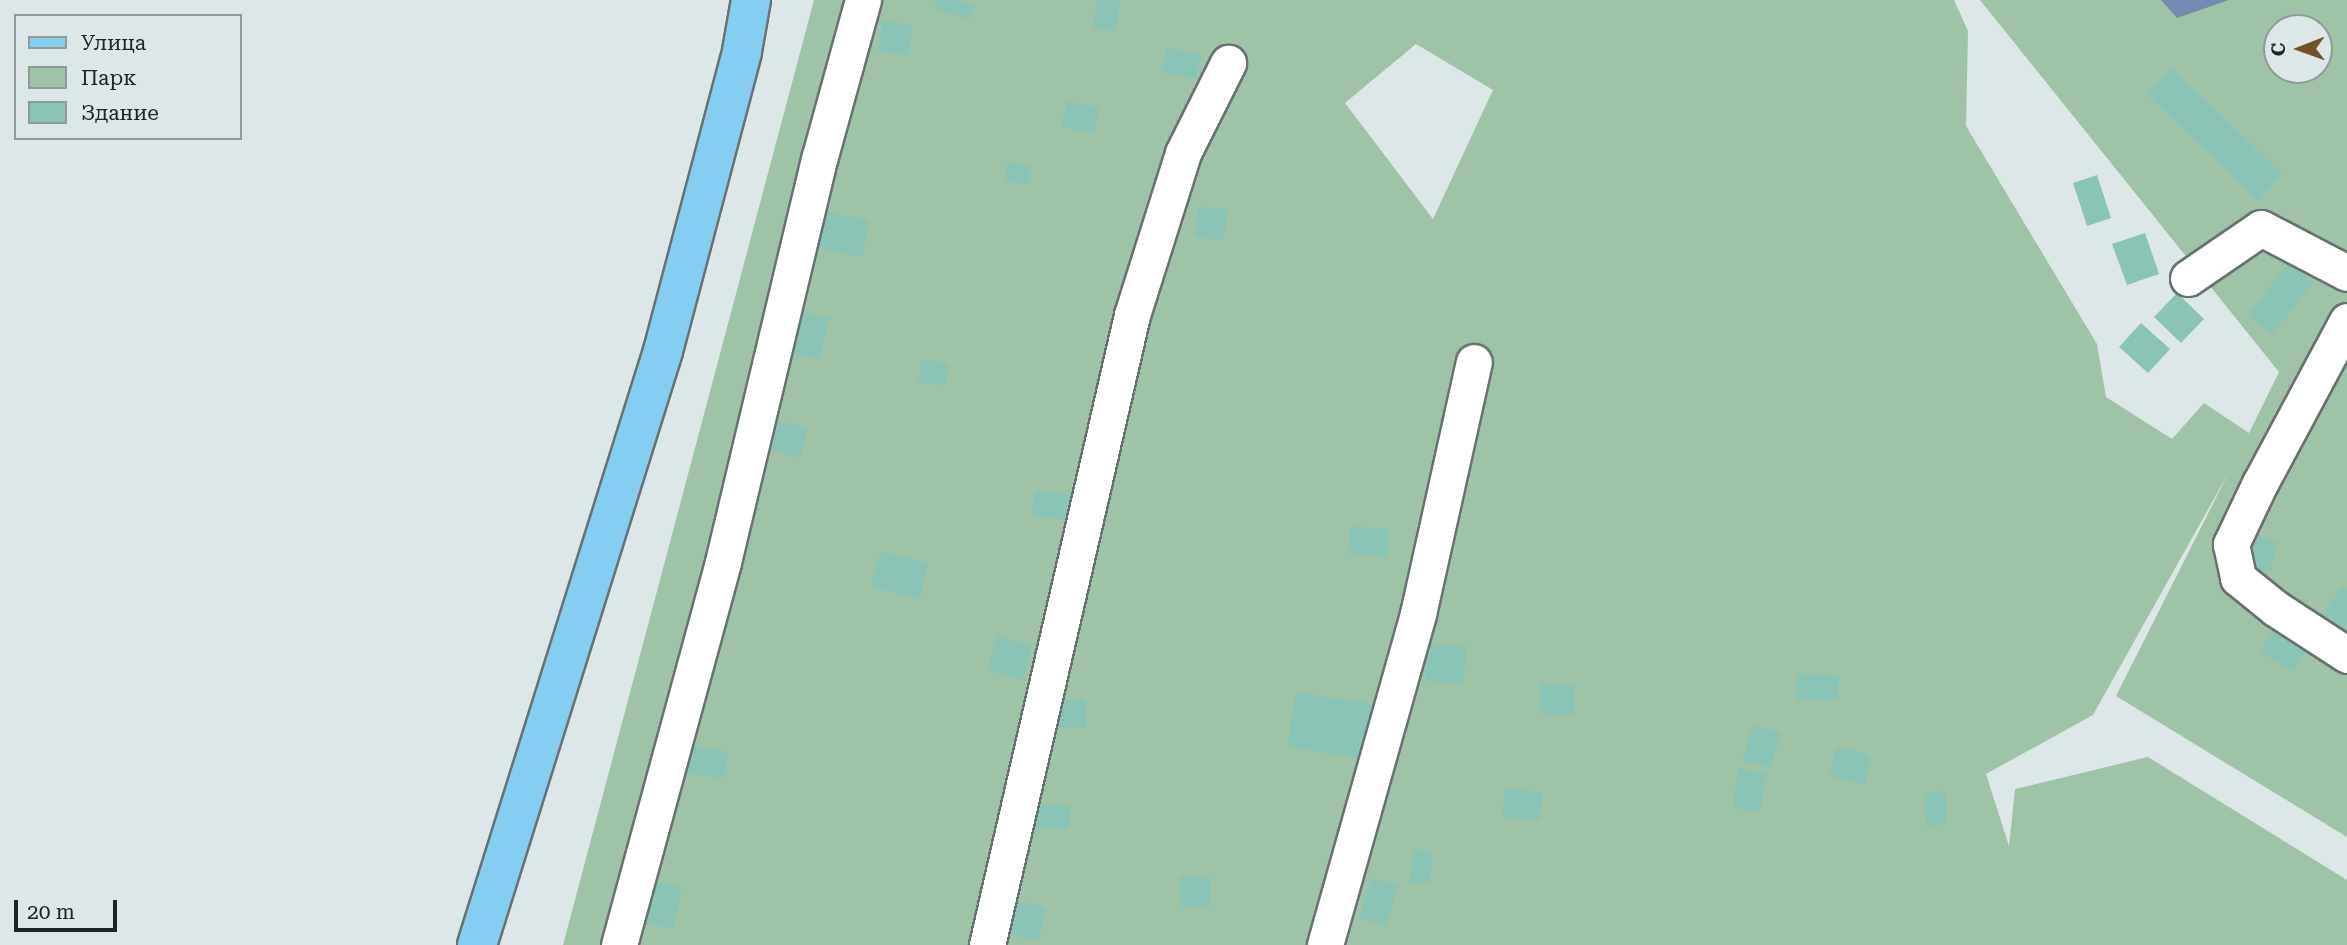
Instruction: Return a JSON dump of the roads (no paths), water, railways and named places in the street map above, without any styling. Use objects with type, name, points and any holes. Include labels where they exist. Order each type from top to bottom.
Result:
[{"type":"main road","points":[[477,945],[663,351],[742,51],[751,0]]},
{"type":"lane","points":[[619,945],[723,562],[820,156],[863,0]]},
{"type":"lane","points":[[987,945],[1132,315],[1183,153],[1228,63]]},
{"type":"lane","points":[[2188,278],[2261,228],[2347,272]]},
{"type":"lane","points":[[2347,321],[2260,483],[2231,544],[2238,578],[2275,608],[2347,655]]},
{"type":"lane","points":[[1325,945],[1418,614],[1474,362]]},
{"type":"water","points":[[2161,0],[2229,0],[2177,18]]}]
